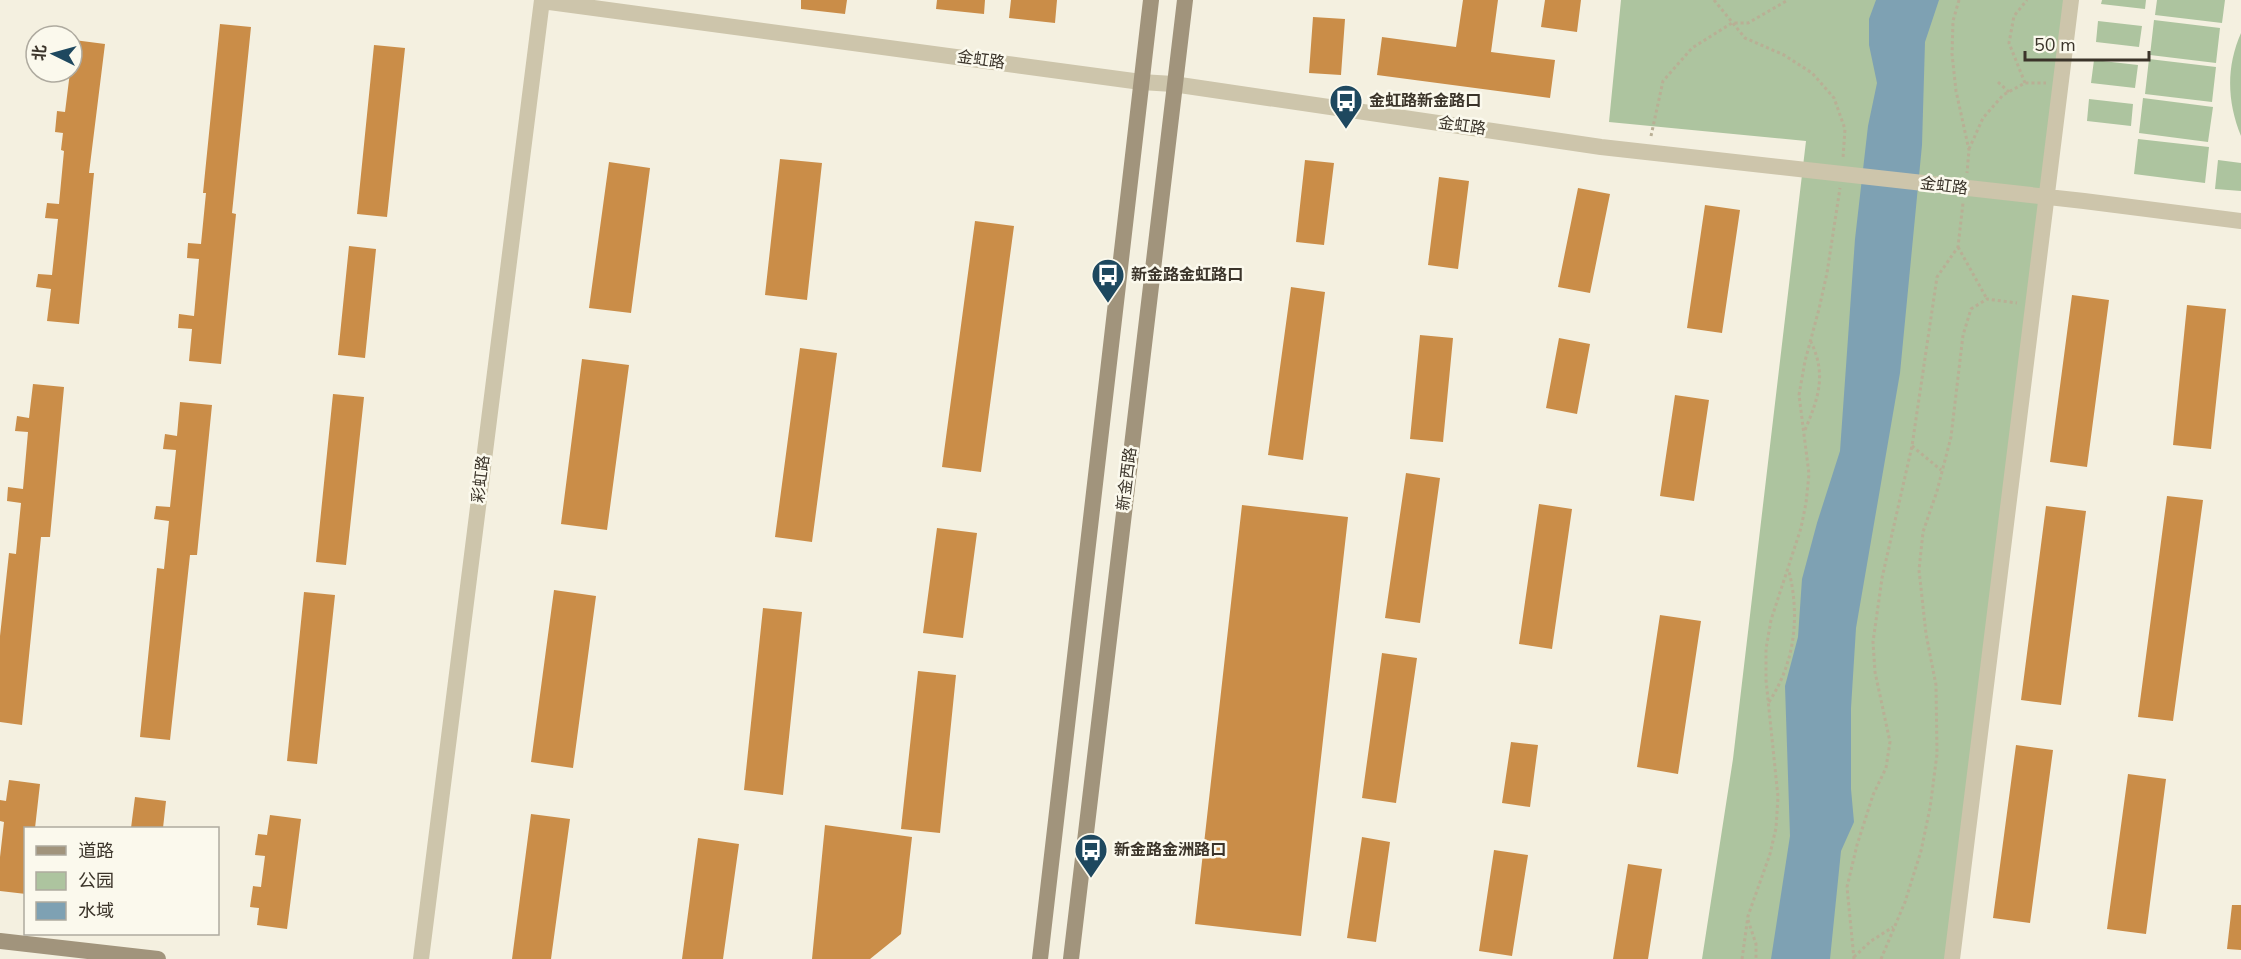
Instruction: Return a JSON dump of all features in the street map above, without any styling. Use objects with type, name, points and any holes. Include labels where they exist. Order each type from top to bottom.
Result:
[{"type":"main road","name":"新金西路","points":[[1040,959],[1151,0]]},
{"type":"main road","name":"新金西路","points":[[1071,959],[1173,84],[1185,0]]},
{"type":"main road","points":[[0,941],[158,959]]},
{"type":"street","name":"金虹路","points":[[542,0],[1141,82],[1173,84],[1650,153],[2241,221]]},
{"type":"street","name":"彩虹路","points":[[421,959],[542,0]]},
{"type":"street","points":[[1952,959],[2071,0]]},
{"type":"path","points":[[1714,0],[1745,38],[1784,55],[1812,73],[1834,98],[1845,129],[1846,175],[1827,273],[1799,395],[1809,474],[1806,503],[1801,528],[1771,620],[1768,639],[1766,680],[1778,797],[1776,828],[1748,920],[1742,959]]},
{"type":"path","points":[[1650,153],[1652,126],[1663,81],[1692,48],[1732,23],[1748,23],[1788,0]]},
{"type":"path","points":[[1959,0],[1953,21],[1952,54],[1956,92],[1969,150]]},
{"type":"path","points":[[2022,0],[2025,2],[2014,16],[2008,43],[2025,83]]},
{"type":"path","points":[[1998,82],[2009,92]]},
{"type":"path","points":[[1854,958],[1847,887],[1873,795],[1886,768],[1890,742],[1875,672],[1873,642],[1884,569],[1912,446],[1937,277],[1958,247],[1969,150],[1983,118],[2003,95],[2025,83],[2060,84]]},
{"type":"path","points":[[1958,247],[1987,299]]},
{"type":"path","points":[[1881,959],[1905,902],[1921,851],[1930,808],[1937,754],[1936,685],[1926,634],[1919,570],[1923,532],[1950,438],[1963,335],[1971,309],[1987,299],[2033,305]]},
{"type":"path","points":[[1804,432],[1817,399],[1820,374],[1817,354],[1810,341]]},
{"type":"path","points":[[1912,446],[1942,471]]},
{"type":"path","points":[[1768,704],[1782,683],[1793,642],[1796,608],[1788,568]]},
{"type":"path","points":[[1748,920],[1756,944],[1756,959]]},
{"type":"path","points":[[1854,958],[1871,941],[1893,927]]},
{"type":"green space","points":[[1621,0],[2071,0],[1952,959],[1702,959],[1733,759],[1806,141],[1609,122]]},
{"type":"green space","points":[[2102,0],[2146,0],[2145,9],[2101,4]]},
{"type":"green space","points":[[2157,0],[2225,0],[2222,23],[2155,15]]},
{"type":"green space","points":[[2154,20],[2220,28],[2216,63],[2150,55]]},
{"type":"green space","points":[[2098,21],[2142,26],[2139,47],[2096,42]]},
{"type":"green space","points":[[2241,33],[2241,136],[2233,110],[2230,84],[2233,59]]},
{"type":"green space","points":[[2149,59],[2216,67],[2212,102],[2145,94]]},
{"type":"green space","points":[[2094,60],[2138,65],[2135,88],[2091,83]]},
{"type":"green space","points":[[2143,98],[2213,107],[2208,142],[2139,133]]},
{"type":"green space","points":[[2089,99],[2133,104],[2131,126],[2087,121]]},
{"type":"green space","points":[[2138,139],[2209,147],[2205,183],[2134,174]]},
{"type":"green space","points":[[2218,160],[2241,163],[2241,191],[2215,189]]},
{"type":"water","points":[[1876,0],[1939,0],[1925,42],[1922,145],[1900,373],[1856,628],[1851,708],[1851,789],[1854,822],[1841,851],[1830,959],[1771,959],[1790,836],[1785,686],[1798,637],[1802,579],[1840,451],[1855,239],[1868,126],[1877,83],[1869,45],[1869,19]]},
{"type":"building","points":[[801,0],[847,0],[845,14],[801,9]]},
{"type":"building","points":[[937,0],[985,0],[984,14],[936,9]]},
{"type":"building","points":[[1011,0],[1057,0],[1055,23],[1009,18]]},
{"type":"building","points":[[1463,0],[1498,0],[1491,52],[1555,60],[1550,98],[1377,75],[1382,37],[1456,47]]},
{"type":"building","points":[[1545,0],[1581,0],[1577,32],[1541,27]]},
{"type":"building","points":[[1313,17],[1345,19],[1341,75],[1309,73]]},
{"type":"building","points":[[220,24],[251,27],[232,213],[236,214],[221,364],[189,361],[192,329],[178,328],[179,314],[194,316],[199,259],[187,258],[188,243],[201,244],[206,193],[203,193]]},
{"type":"building","points":[[84,41],[105,44],[89,173],[94,173],[79,324],[47,321],[51,289],[36,287],[38,274],[52,275],[58,219],[45,218],[47,203],[59,204],[64,151],[61,150],[63,133],[55,132],[57,111],[65,112],[68,84],[84,84]]},
{"type":"building","points":[[374,45],[405,48],[387,217],[357,214]]},
{"type":"building","points":[[780,159],[822,163],[807,300],[765,295]]},
{"type":"building","points":[[1305,160],[1334,163],[1324,245],[1296,242]]},
{"type":"building","points":[[609,162],[650,168],[631,313],[589,308]]},
{"type":"building","points":[[1439,177],[1469,181],[1458,269],[1428,265]]},
{"type":"building","points":[[1578,188],[1610,194],[1590,293],[1558,287]]},
{"type":"building","points":[[1705,205],[1740,210],[1722,333],[1687,328]]},
{"type":"building","points":[[975,221],[1014,226],[981,472],[942,467]]},
{"type":"building","points":[[349,246],[376,249],[365,358],[338,355]]},
{"type":"building","points":[[1291,287],[1325,292],[1303,460],[1268,455]]},
{"type":"building","points":[[2072,295],[2109,300],[2087,467],[2050,462]]},
{"type":"building","points":[[2187,305],[2226,309],[2211,449],[2173,445]]},
{"type":"building","points":[[1420,335],[1453,338],[1443,442],[1410,439]]},
{"type":"building","points":[[1559,338],[1590,344],[1577,414],[1546,408]]},
{"type":"building","points":[[800,348],[837,353],[812,542],[775,537]]},
{"type":"building","points":[[582,359],[629,365],[607,530],[561,524]]},
{"type":"building","points":[[33,384],[64,387],[50,537],[41,537],[22,725],[0,722],[0,636],[9,553],[16,554],[21,503],[7,501],[8,487],[23,489],[28,432],[15,431],[17,416],[29,418]]},
{"type":"building","points":[[333,394],[364,397],[346,565],[316,562]]},
{"type":"building","points":[[1675,395],[1709,400],[1694,501],[1660,496]]},
{"type":"building","points":[[180,402],[212,405],[197,555],[190,555],[170,740],[140,737],[157,568],[164,569],[169,521],[154,519],[156,506],[170,507],[176,450],[163,449],[165,434],[177,436]]},
{"type":"building","points":[[1406,473],[1440,478],[1420,623],[1385,618]]},
{"type":"building","points":[[2167,496],[2203,500],[2173,721],[2138,717]]},
{"type":"building","points":[[1539,504],[1572,509],[1552,649],[1519,644]]},
{"type":"building","points":[[1242,505],[1348,517],[1301,936],[1195,924]]},
{"type":"building","points":[[2046,506],[2086,511],[2061,705],[2021,700]]},
{"type":"building","points":[[937,528],[977,533],[963,638],[923,633]]},
{"type":"building","points":[[554,590],[596,596],[573,768],[531,762]]},
{"type":"building","points":[[304,592],[335,595],[317,764],[287,761]]},
{"type":"building","points":[[763,608],[802,612],[783,795],[744,790]]},
{"type":"building","points":[[1660,615],[1701,621],[1678,774],[1637,767]]},
{"type":"building","points":[[1382,653],[1417,658],[1396,803],[1362,798]]},
{"type":"building","points":[[918,671],[956,675],[940,833],[901,829]]},
{"type":"building","points":[[1511,742],[1538,745],[1530,807],[1502,803]]},
{"type":"building","points":[[2016,745],[2053,750],[2030,923],[1993,918]]},
{"type":"building","points":[[2128,774],[2166,779],[2146,934],[2107,929]]},
{"type":"building","points":[[9,780],[40,784],[35,827],[24,827],[24,894],[0,891],[0,857],[4,822],[0,821],[0,800],[6,801]]},
{"type":"building","points":[[135,797],[166,801],[163,827],[131,827]]},
{"type":"building","points":[[531,814],[570,819],[551,959],[512,959]]},
{"type":"building","points":[[270,815],[301,819],[287,929],[257,925],[259,908],[250,907],[253,886],[261,887],[265,856],[255,855],[258,834],[267,835]]},
{"type":"building","points":[[825,825],[912,837],[901,934],[870,959],[812,959]]},
{"type":"building","points":[[1362,837],[1390,842],[1376,942],[1347,938]]},
{"type":"building","points":[[698,838],[739,844],[723,959],[682,959]]},
{"type":"building","points":[[1494,850],[1528,855],[1512,956],[1479,951]]},
{"type":"building","points":[[1628,864],[1662,869],[1648,959],[1613,959]]},
{"type":"building","points":[[2232,905],[2241,905],[2241,950],[2227,949]]},
{"type":"place","name":"金虹路新金路口","points":[[1346,130]]},
{"type":"place","name":"新金路金虹路口","points":[[1108,304]]},
{"type":"place","name":"新金路金洲路口","points":[[1091,879]]}]
